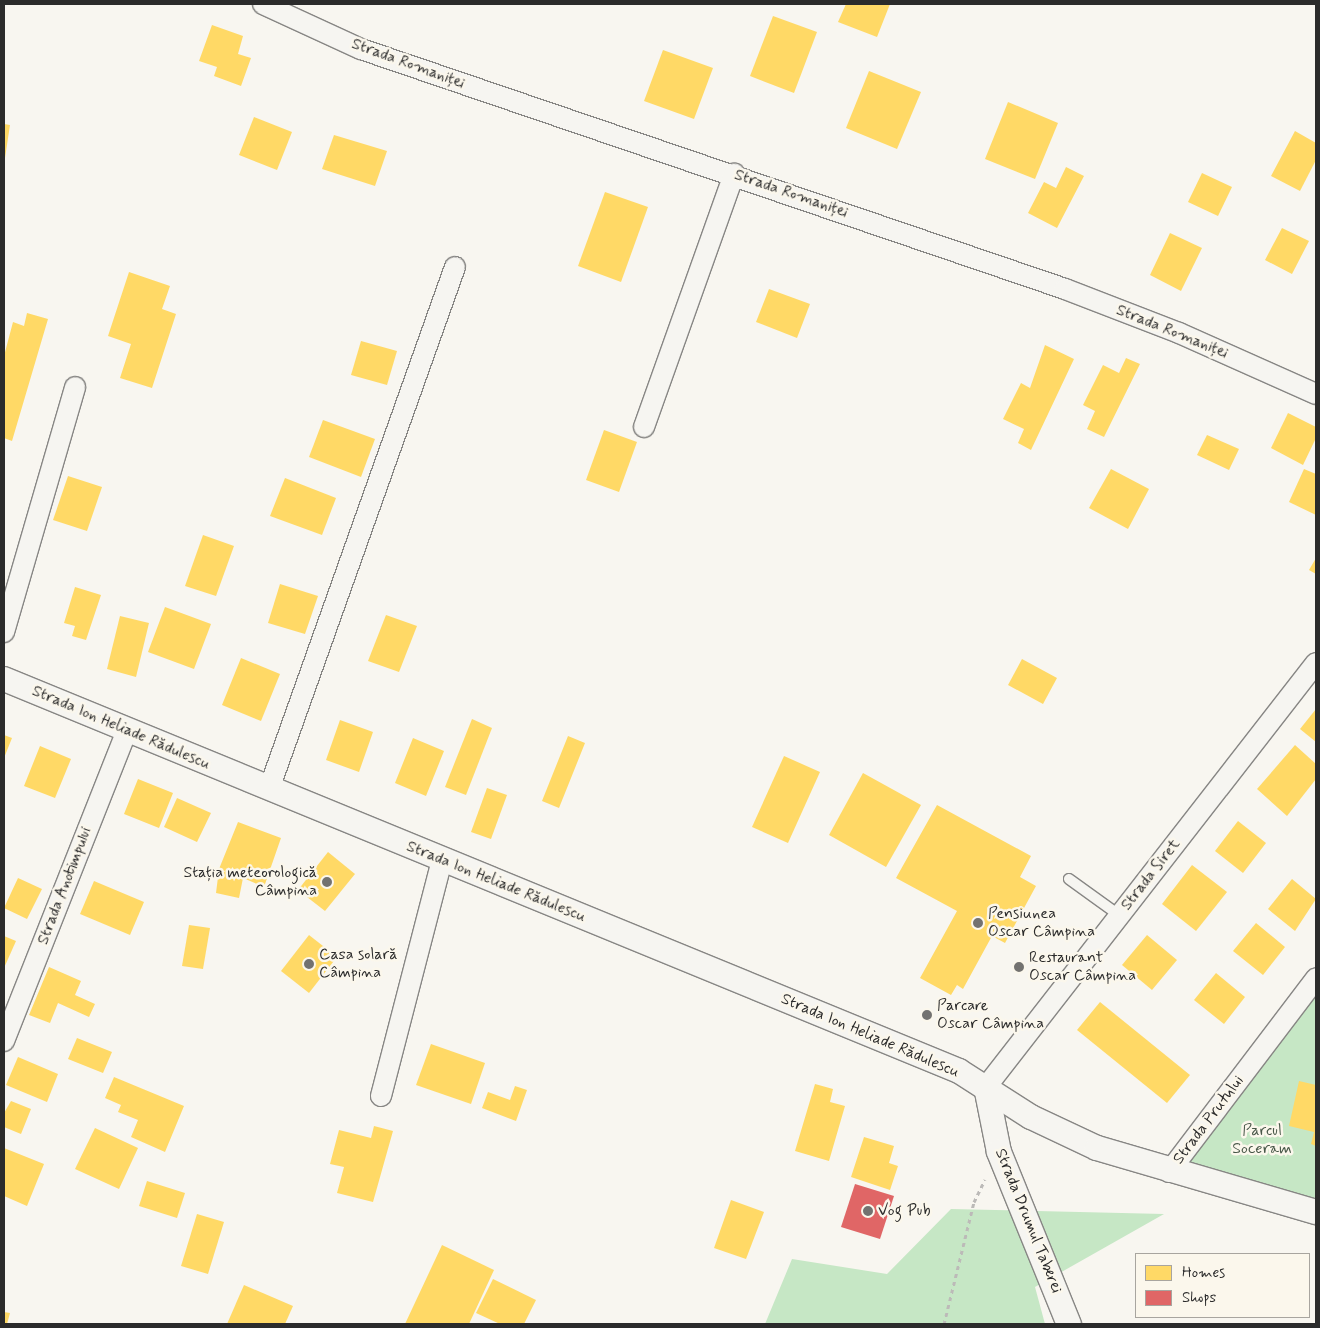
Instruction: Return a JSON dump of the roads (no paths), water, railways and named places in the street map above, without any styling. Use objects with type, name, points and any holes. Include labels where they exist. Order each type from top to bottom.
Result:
[{"type":"street","name":"Strada Romaniței","points":[[263,4],[361,50],[734,174],[1065,289],[1179,333],[1316,394]]},
{"type":"street","points":[[644,427],[734,174]]},
{"type":"street","points":[[269,789],[455,267]]},
{"type":"street","points":[[4,632],[75,387]]},
{"type":"street","name":"Strada Siret","points":[[986,1087],[1316,663]]},
{"type":"street","name":"Strada Ion Heliade Rădulescu","points":[[4,679],[126,731],[960,1071],[986,1087]]},
{"type":"street","name":"Strada Anotimpului","points":[[4,1041],[126,731]]},
{"type":"street","points":[[381,1096],[442,860]]},
{"type":"street","name":"Strada Prutului","points":[[986,1087],[1070,1136],[1170,1172],[1316,978]]},
{"type":"street","name":"Strada Drumul Taberei","points":[[986,1087],[999,1152],[1069,1324]]},
{"type":"street","points":[[1170,1172],[1316,1212]]},
{"type":"lane","points":[[1069,879],[1120,914]]},
{"type":"place","name":"Stația meteorologică Câmpina","points":[[327,882]]},
{"type":"place","name":"Pensiunea Oscar Câmpina","points":[[978,923]]},
{"type":"place","name":"Casa solară Câmpina","points":[[309,964]]},
{"type":"place","name":"Restaurant Oscar Câmpina","points":[[1019,967]]},
{"type":"place","name":"Parcare Oscar Câmpina","points":[[927,1015]]},
{"type":"place","name":"Vog Pub","points":[[868,1211]]},
{"type":"park label","name":"Parcul Soceram","points":[[1262,1140]]}]
